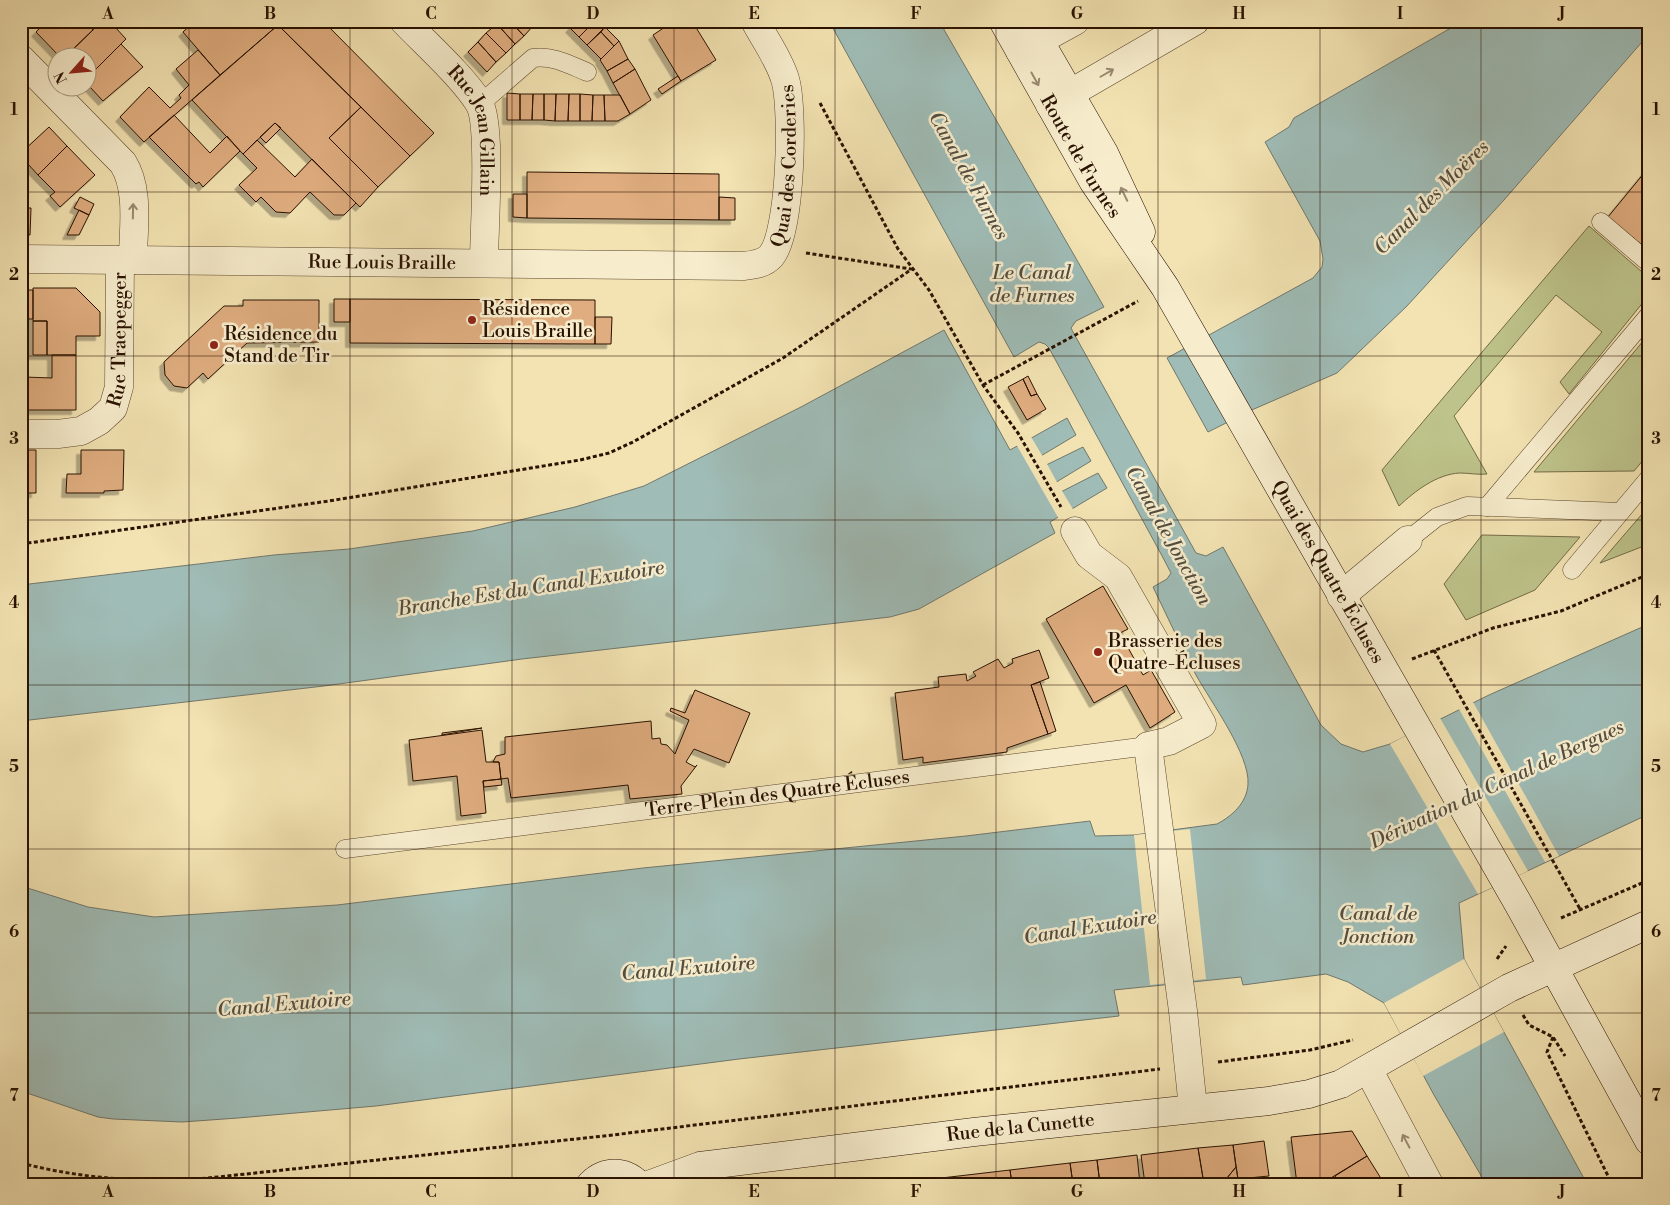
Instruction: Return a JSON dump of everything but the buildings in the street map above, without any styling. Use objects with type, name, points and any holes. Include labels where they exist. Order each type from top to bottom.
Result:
[{"type":"street","name":"Rue Jean Gillain","points":[[404,21],[480,104],[485,124],[484,262]]},
{"type":"street","name":"Quai des Corderies","points":[[744,266],[764,261],[773,254],[776,248],[783,223],[790,139],[788,91],[779,65],[755,21]]},
{"type":"street","name":"Route de Furnes","points":[[1003,21],[1029,37],[1060,100],[1124,192],[1165,287],[1195,341]]},
{"type":"street","points":[[1029,37],[1075,21]]},
{"type":"street","points":[[1060,100],[1195,21]]},
{"type":"street","name":"Rue Traepegger","points":[[21,59],[123,163],[129,173],[133,196],[126,260],[119,387],[113,408],[99,421],[80,431],[58,434],[21,434]]},
{"type":"street","name":"Rue Louis Braille","points":[[21,259],[744,266]]},
{"type":"street","name":"Quai des Quatre Écluses","points":[[1195,341],[1553,966]]},
{"type":"street","points":[[1075,532],[1089,555],[1118,577],[1202,724],[1169,742],[1148,746],[1183,1011],[1193,1108]]},
{"type":"street","points":[[1341,596],[1408,540]]},
{"type":"street","name":"Rue de la Cunette","points":[[651,1184],[700,1166],[974,1132],[1269,1101],[1309,1094],[1341,1084],[1509,988],[1553,966],[1649,924]]},
{"type":"street","points":[[1553,966],[1649,1141]]},
{"type":"street","points":[[1377,1064],[1429,1184]]},
{"type":"street","points":[[591,1184],[604,1175],[617,1173],[629,1177],[638,1184]]},
{"type":"lane","points":[[480,104],[527,61],[533,58],[548,57],[587,72]]},
{"type":"lane","points":[[1600,222],[1649,263]]},
{"type":"lane","points":[[1487,507],[1649,315]]},
{"type":"lane","points":[[1572,570],[1648,480]]},
{"type":"lane","points":[[1408,540],[1437,517],[1449,511],[1467,506],[1620,512]]},
{"type":"lane","name":"Terre-Plein des Quatre Écluses","points":[[344,849],[1148,746]]},
{"type":"path","points":[[817,96],[898,249],[929,290],[983,385],[1018,433],[1075,532]]},
{"type":"path","points":[[776,248],[912,269]]},
{"type":"path","points":[[21,544],[329,501],[580,460],[609,452],[641,437],[783,358],[912,269]]},
{"type":"path","points":[[983,385],[1109,316]]},
{"type":"path","points":[[1408,660],[1493,628],[1561,611],[1649,574]]},
{"type":"path","points":[[1434,650],[1580,909]]},
{"type":"path","points":[[1554,921],[1649,880]]},
{"type":"path","points":[[1509,988],[1529,1026],[1553,1037],[1568,1061]]},
{"type":"path","points":[[1553,1037],[1547,1052],[1612,1184]]},
{"type":"path","points":[[21,1163],[55,1172],[104,1179],[156,1181],[208,1178],[614,1135],[1310,1050],[1352,1040]]},
{"type":"green space","points":[[1589,226],[1649,278],[1649,295],[1569,394],[1560,382],[1602,332],[1556,295],[1454,416],[1487,474],[1460,473],[1443,476],[1419,489],[1399,506],[1382,470]]},
{"type":"green space","points":[[1649,334],[1649,453],[1634,471],[1534,472]]},
{"type":"green space","points":[[1649,506],[1649,544],[1600,563]]},
{"type":"green space","points":[[1482,535],[1580,537],[1535,590],[1466,620],[1444,584]]},
{"type":"water","points":[[829,21],[939,21],[1104,307],[1076,321],[1071,328],[1073,332],[1196,553],[1206,556],[1223,547],[1321,725],[1341,744],[1363,752],[1390,744],[1489,695],[1649,624],[1649,814],[1459,903],[1464,959],[1587,1184],[1486,1184],[1434,1095],[1384,1003],[1348,982],[1326,974],[1243,985],[1241,977],[1114,990],[1119,1016],[739,1059],[376,1106],[182,1122],[98,1117],[21,1091],[21,886],[88,907],[154,917],[337,905],[643,868],[966,836],[1090,821],[1095,836],[1134,835],[1217,824],[1233,813],[1242,803],[1248,784],[1243,759],[1228,729],[1196,675],[1153,587],[1167,579],[1171,573],[1161,554],[1049,348],[1039,342],[1014,357]]},
{"type":"water","name":"Canal des Moëres","points":[[1463,21],[1649,21],[1649,34],[1504,200],[1407,306],[1337,373],[1254,409],[1208,432],[1167,358],[1313,278],[1322,267],[1323,259],[1320,241],[1265,142],[1289,127],[1294,118]]},
{"type":"water","name":"Branche Est du Canal Exutoire","points":[[944,330],[1010,450],[1067,418],[1076,435],[1029,463],[1034,471],[1083,447],[1091,461],[1045,489],[1051,497],[1098,473],[1107,488],[1050,522],[1055,533],[919,609],[890,617],[522,659],[324,686],[21,721],[21,585],[274,555],[349,549],[473,531],[575,507],[644,486],[801,407]]},
{"type":"pier","points":[[1030,435],[1043,457],[1032,464],[1034,468],[1046,462],[1058,484],[1048,490],[1051,494],[1061,489],[1074,511],[1059,519],[1016,444]]},
{"type":"pier","points":[[1473,702],[1559,856],[1545,862],[1459,709]]},
{"type":"pier","points":[[1440,718],[1528,871],[1478,894],[1390,744]]},
{"type":"pier","points":[[1190,829],[1206,979],[1150,985],[1134,835]]},
{"type":"pier","points":[[1464,959],[1504,1032],[1423,1076],[1384,1003]]},
{"type":"place","name":"Résidence Louis Braille","points":[[472,320]]},
{"type":"place","name":"Résidence du Stand de Tir","points":[[214,345]]},
{"type":"place","name":"Brasserie des Quatre-Écluses","points":[[1098,652]]},
{"type":"water label","name":"Canal de Furnes","points":[[968,176]]},
{"type":"water label","name":"Le Canal de Furnes","points":[[1032,284]]},
{"type":"water label","name":"Canal de Jonction","points":[[1168,536]]},
{"type":"water label","name":"Dérivation du Canal de Bergues","points":[[1497,785]]},
{"type":"water label","name":"Canal de Jonction","points":[[1378,926]]},
{"type":"water label","name":"Canal Exutoire","points":[[1090,928]]},
{"type":"water label","name":"Canal Exutoire","points":[[688,969]]},
{"type":"water label","name":"Canal Exutoire","points":[[284,1005]]}]
